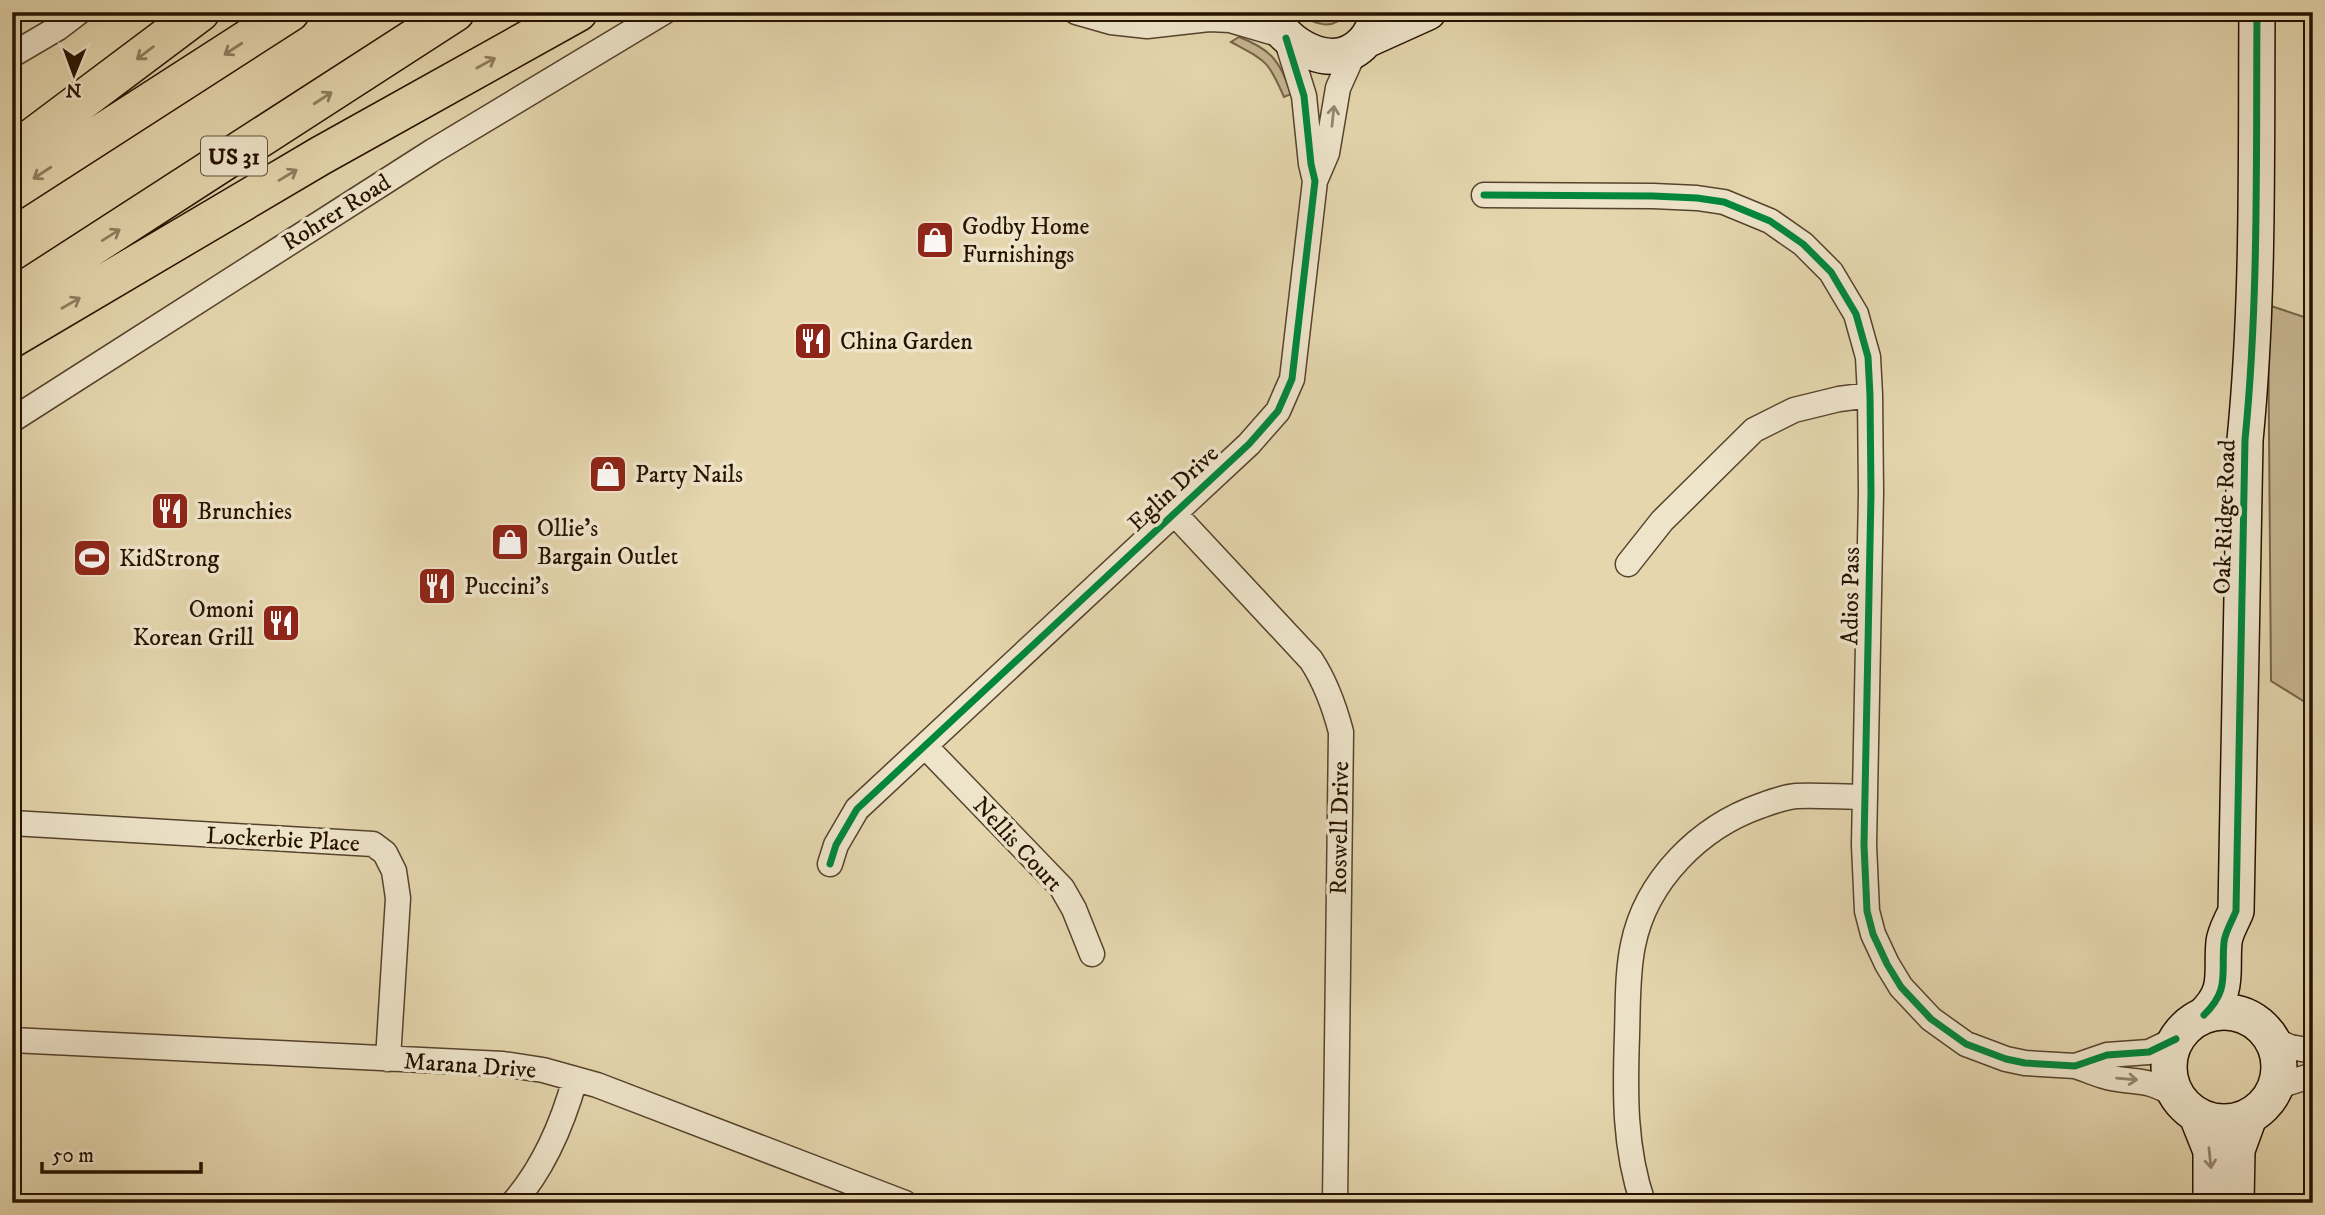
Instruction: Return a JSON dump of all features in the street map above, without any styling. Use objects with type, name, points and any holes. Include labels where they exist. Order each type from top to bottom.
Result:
[{"type":"highway","points":[[12,153],[200,12]]},
{"type":"highway","points":[[12,191],[290,12]]},
{"type":"highway","name":"US 31","points":[[12,298],[455,12]]},
{"type":"highway","points":[[12,338],[320,156],[578,12]]},
{"type":"street","points":[[17,52],[51,12]]},
{"type":"street","points":[[17,52],[79,12]]},
{"type":"street","name":"Rohrer Road","points":[[12,419],[433,150],[664,12]]},
{"type":"street","points":[[1076,12],[1111,22],[1147,26],[1209,19],[1230,20],[1280,29],[1305,50],[1324,55],[1357,48],[1370,31],[1428,12]]},
{"type":"street","name":"Oak Ridge Road","points":[[2204,1015],[2213,1007],[2222,987],[2225,974],[2224,940],[2236,911],[2245,441],[2254,271],[2257,12]]},
{"type":"street","name":"Eglin Drive","points":[[1280,29],[1304,96],[1315,181]]},
{"type":"street","name":"Eglin Drive","points":[[830,864],[836,845],[857,809],[1174,513],[1268,424],[1278,411],[1290,388],[1296,359],[1315,181],[1327,153],[1338,88],[1370,31]]},
{"type":"street","name":"Adios Pass","points":[[1484,195],[1697,198],[1724,202],[1770,221],[1803,244],[1831,272],[1856,314],[1868,357],[1871,507],[1864,845],[1867,911],[1873,934],[1901,987],[1931,1019],[1966,1044],[2025,1063],[2075,1066],[2108,1077],[2141,1080],[2155,1084],[2186,1106]]},
{"type":"street","points":[[1628,565],[1662,521],[1754,430],[1794,410],[1870,395]]},
{"type":"street","name":"Roswell Drive","points":[[1174,513],[1311,660],[1324,681],[1334,706],[1340,732],[1335,1203]]},
{"type":"street","name":"Nellis Court","points":[[925,746],[1062,888],[1074,909],[1092,954]]},
{"type":"street","points":[[1643,1203],[1627,1127],[1625,1088],[1629,972],[1633,943],[1640,922],[1661,881],[1698,841],[1719,824],[1743,812],[1794,796],[1865,797]]},
{"type":"street","name":"Lockerbie Place","points":[[12,823],[373,844],[385,853],[394,871],[398,898],[388,1059]]},
{"type":"street","name":"Oak Ridge Road","points":[[2236,911],[2248,937],[2248,998],[2265,1031]]},
{"type":"street","points":[[2211,1203],[2211,1151],[2186,1106],[2172,1088],[2168,1068],[2171,1048],[2176,1039],[2188,1025],[2204,1015],[2232,1012],[2246,1016],[2290,1047],[2313,1051]]},
{"type":"street","points":[[2236,1203],[2236,1150],[2279,1073],[2278,1055],[2265,1031]]},
{"type":"street","name":"Adios Pass","points":[[2075,1066],[2107,1055],[2149,1052],[2176,1039]]},
{"type":"street","name":"Marana Drive","points":[[12,1040],[503,1064],[543,1070],[597,1085],[903,1202]]},
{"type":"street","points":[[2186,1106],[2222,1123],[2236,1121],[2259,1107],[2285,1084],[2313,1075]]},
{"type":"street","points":[[513,1203],[537,1168],[555,1133],[566,1110],[575,1079]]},
{"type":"shaded area","points":[[1300,12],[1347,12],[1337,22],[1324,24],[1312,21]]},
{"type":"shaded area","points":[[1239,37],[1259,46],[1273,58],[1283,73],[1291,94],[1284,97],[1265,63],[1231,42]]},
{"type":"shaded area","points":[[2268,305],[2313,320],[2313,707],[2271,681]]},
{"type":"cycle path","points":[[2204,1015],[2218,998],[2221,989],[2225,938],[2236,911],[2245,440],[2255,280],[2257,12]]},
{"type":"cycle path","points":[[830,864],[836,845],[857,809],[1249,444],[1278,411],[1292,379],[1315,181],[1304,96],[1286,38]]},
{"type":"cycle path","points":[[1484,195],[1653,196],[1724,202],[1770,221],[1803,244],[1831,272],[1856,314],[1868,357],[1871,493],[1864,845],[1867,911],[1873,934],[1901,987],[1931,1019],[1966,1044],[2006,1059],[2075,1066],[2107,1055],[2149,1052],[2176,1039]]},
{"type":"place","name":"Godby Home Furnishings","points":[[935,240]]},
{"type":"place","name":"China Garden","points":[[813,341]]},
{"type":"place","name":"Party Nails","points":[[608,474]]},
{"type":"place","name":"Brunchies","points":[[170,511]]},
{"type":"place","name":"Ollie's Bargain Outlet","points":[[510,542]]},
{"type":"place","name":"KidStrong","points":[[92,558]]},
{"type":"place","name":"Puccini's","points":[[437,586]]},
{"type":"place","name":"Omoni Korean Grill","points":[[281,623]]}]
